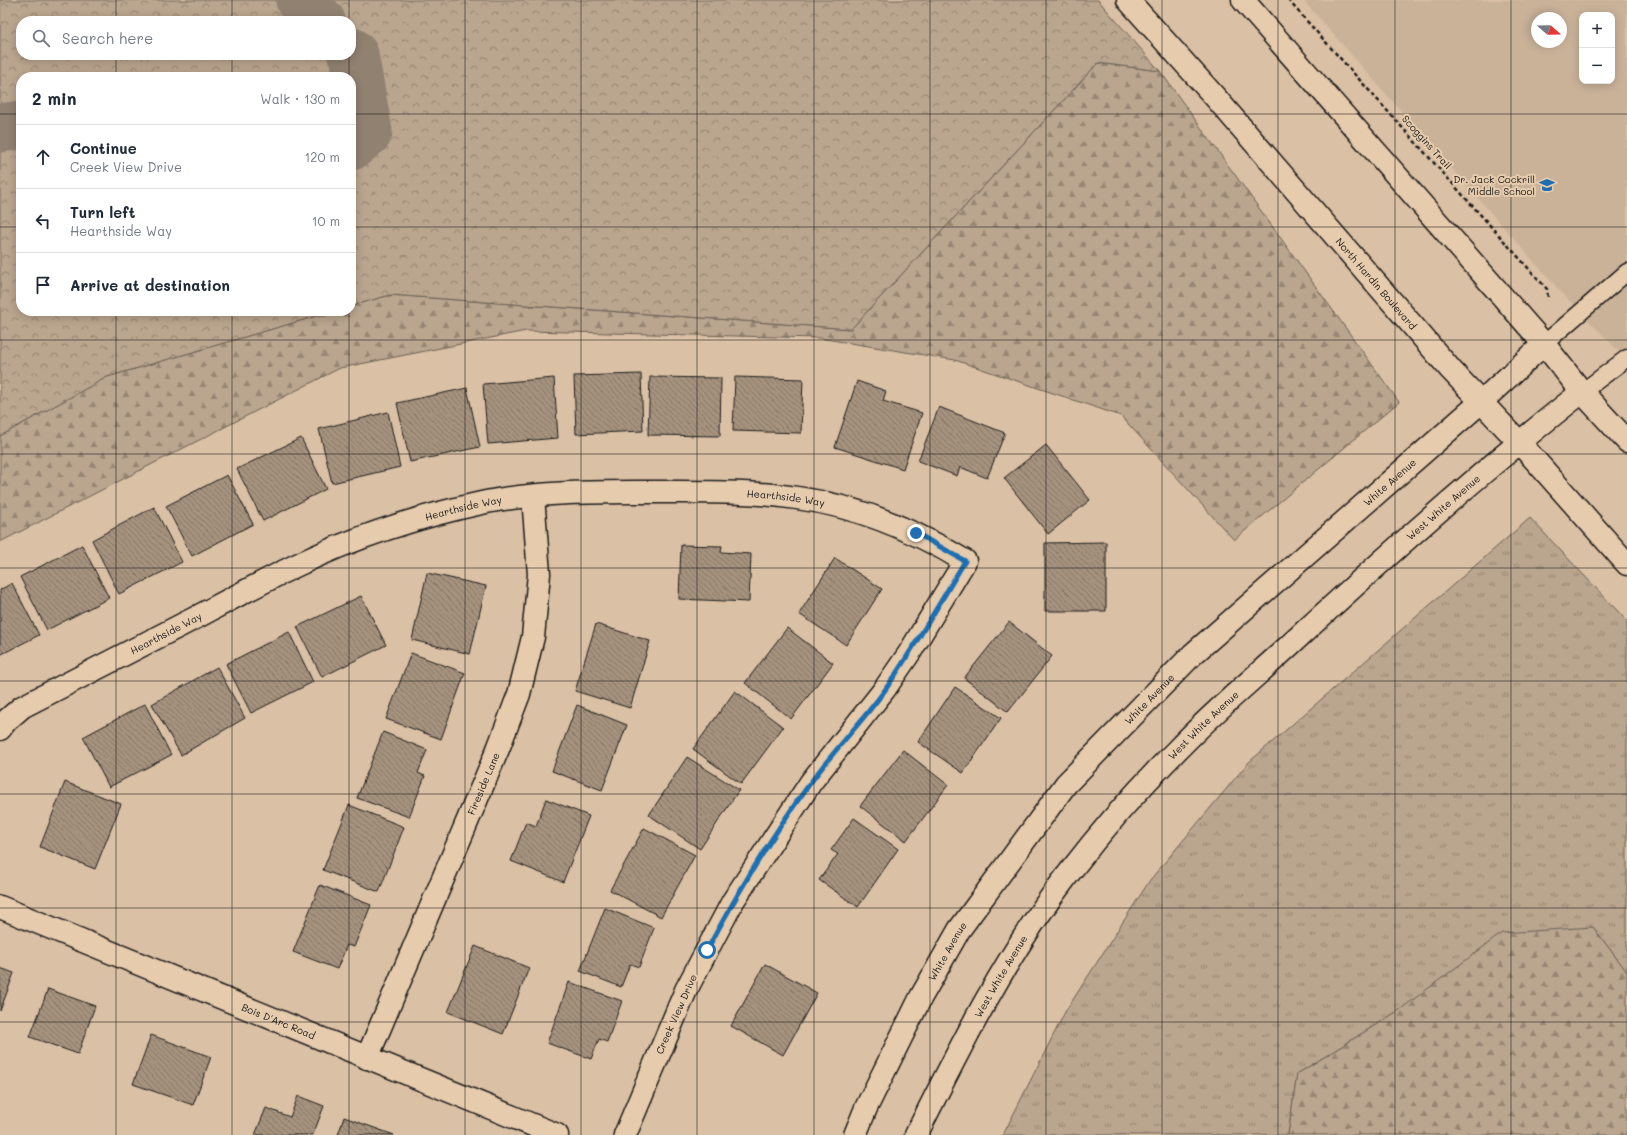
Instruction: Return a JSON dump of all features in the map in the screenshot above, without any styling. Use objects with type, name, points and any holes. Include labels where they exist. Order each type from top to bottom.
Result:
[{"type":"main road","name":"North Hardin Boulevard","points":[[1128,0],[1215,97],[1451,370],[1519,442],[1627,564]]},
{"type":"main road","points":[[1243,0],[1544,344],[1582,392],[1627,441]]},
{"type":"main road","name":"White Avenue","points":[[855,1135],[866,1108],[921,997],[959,930],[1066,784],[1193,654],[1481,402],[1544,344]]},
{"type":"main road","name":"West White Avenue","points":[[916,1135],[968,1031],[1024,939],[1067,875],[1113,817],[1194,733],[1344,595],[1519,442],[1582,392]]},
{"type":"main road","name":"Hearthside Way","points":[[0,729],[6,721],[22,707],[296,565],[376,532],[488,502],[587,491],[731,492],[799,498],[843,508],[888,522],[928,539],[965,561]]},
{"type":"main road","name":"Fireside Lane","points":[[367,1058],[498,749],[523,680],[533,637],[540,574],[533,496]]},
{"type":"main road","name":"Creek View Drive","points":[[625,1135],[686,990],[732,901],[811,782],[889,684],[965,561]]},
{"type":"main road","name":"Bois D'Arc Road","points":[[0,907],[557,1135]]},
{"type":"lane","points":[[1544,344],[1627,272]]},
{"type":"lane","points":[[1582,392],[1627,358]]},
{"type":"path","name":"Scoggins Trail","points":[[1288,0],[1547,289],[1548,298]]},
{"type":"shaded area","name":"Dr. Jack Cockrill Middle School","points":[[1303,0],[1627,0],[1627,360],[1559,290]]},
{"type":"green space","points":[[0,0],[1098,0],[1160,71],[1098,63],[851,329],[390,295],[356,305],[356,72],[16,72],[16,316],[317,316],[107,377],[0,436]]},
{"type":"green space","points":[[1098,63],[1160,71],[1399,402],[1234,540],[1121,416],[955,360],[819,338],[526,331],[340,368],[0,542],[0,436],[107,377],[317,316],[356,316],[356,305],[390,295],[851,329]]},
{"type":"green space","points":[[1530,518],[1627,621],[1627,972],[1593,927],[1398,1011],[1297,1074],[1288,1135],[1003,1135],[1065,1012],[1150,880],[1248,763]]},
{"type":"green space","points":[[1593,927],[1627,972],[1627,1135],[1288,1135],[1297,1074],[1398,1011],[1502,933]]},
{"type":"building","points":[[641,374],[643,431],[576,434],[574,376]]},
{"type":"building","points":[[650,377],[721,378],[720,436],[648,435]]},
{"type":"building","points":[[735,377],[803,379],[801,433],[733,431]]},
{"type":"building","points":[[554,378],[558,438],[488,444],[483,384]]},
{"type":"building","points":[[857,381],[886,391],[883,401],[922,413],[903,469],[835,447]]},
{"type":"building","points":[[467,388],[480,447],[410,462],[397,403]]},
{"type":"building","points":[[939,407],[1005,433],[987,478],[960,467],[957,476],[918,461]]},
{"type":"building","points":[[388,412],[400,467],[332,483],[319,429]]},
{"type":"building","points":[[301,438],[326,489],[263,521],[237,469]]},
{"type":"building","points":[[1046,445],[1090,500],[1048,534],[1004,478]]},
{"type":"building","points":[[227,475],[253,524],[192,556],[166,506]]},
{"type":"building","points":[[154,507],[182,562],[119,594],[92,540]]},
{"type":"building","points":[[1106,542],[1106,611],[1045,611],[1045,543]]},
{"type":"building","points":[[82,545],[109,598],[47,630],[20,577]]},
{"type":"building","points":[[681,545],[722,546],[721,552],[751,554],[749,602],[679,599]]},
{"type":"building","points":[[835,558],[882,589],[846,645],[799,614]]},
{"type":"building","points":[[427,573],[486,586],[470,654],[412,640]]},
{"type":"building","points":[[12,583],[39,635],[0,655],[0,590]]},
{"type":"building","points":[[361,596],[386,645],[322,677],[297,627]]},
{"type":"building","points":[[1009,622],[1052,656],[1008,712],[964,678]]},
{"type":"building","points":[[596,624],[650,641],[630,708],[575,691]]},
{"type":"building","points":[[787,628],[833,663],[791,719],[745,683]]},
{"type":"building","points":[[289,632],[313,682],[251,713],[226,664]]},
{"type":"building","points":[[411,653],[465,673],[441,739],[386,719]]},
{"type":"building","points":[[217,667],[245,718],[181,755],[152,704]]},
{"type":"building","points":[[955,687],[1001,718],[963,773],[918,742]]},
{"type":"building","points":[[735,691],[783,727],[741,784],[693,749]]},
{"type":"building","points":[[145,704],[171,755],[109,787],[83,737]]},
{"type":"building","points":[[577,705],[627,725],[602,790],[552,771]]},
{"type":"building","points":[[383,732],[427,750],[418,773],[425,776],[409,817],[357,798]]},
{"type":"building","points":[[903,750],[948,785],[906,841],[860,806]]},
{"type":"building","points":[[687,757],[739,790],[700,849],[649,815]]},
{"type":"building","points":[[65,782],[121,804],[95,869],[40,847]]},
{"type":"building","points":[[546,799],[589,816],[563,882],[511,861],[526,822],[536,826]]},
{"type":"building","points":[[349,805],[404,827],[379,892],[323,870]]},
{"type":"building","points":[[854,818],[898,849],[858,907],[819,880],[838,854],[831,850]]},
{"type":"building","points":[[644,828],[695,855],[661,917],[610,890]]},
{"type":"building","points":[[320,885],[371,905],[354,947],[347,945],[337,969],[293,952]]},
{"type":"building","points":[[605,908],[654,928],[639,967],[630,964],[621,987],[580,971]]},
{"type":"building","points":[[475,946],[529,968],[503,1034],[448,1012]]},
{"type":"building","points":[[765,964],[817,993],[783,1055],[731,1026]]},
{"type":"building","points":[[0,968],[14,973],[0,1011]]},
{"type":"building","points":[[569,982],[622,1001],[607,1042],[599,1039],[591,1059],[547,1043]]},
{"type":"building","points":[[48,989],[95,1006],[78,1054],[30,1037]]},
{"type":"building","points":[[151,1035],[211,1057],[193,1105],[133,1084]]},
{"type":"building","points":[[298,1096],[324,1106],[313,1135],[255,1135],[266,1108],[290,1117]]},
{"type":"building","points":[[344,1117],[394,1135],[338,1135]]},
{"type":"waterway","points":[[300,0],[316,16]]},
{"type":"waterway","points":[[355,60],[368,132],[356,142]]},
{"type":"waterway","points":[[0,128],[16,126]]},
{"type":"place","name":"Dr. Jack Cockrill Middle School","points":[[1547,185]]},
{"type":"route","points":[[707,950],[732,901],[785,820],[811,782],[884,690],[910,652],[965,561],[916,533]]}]
